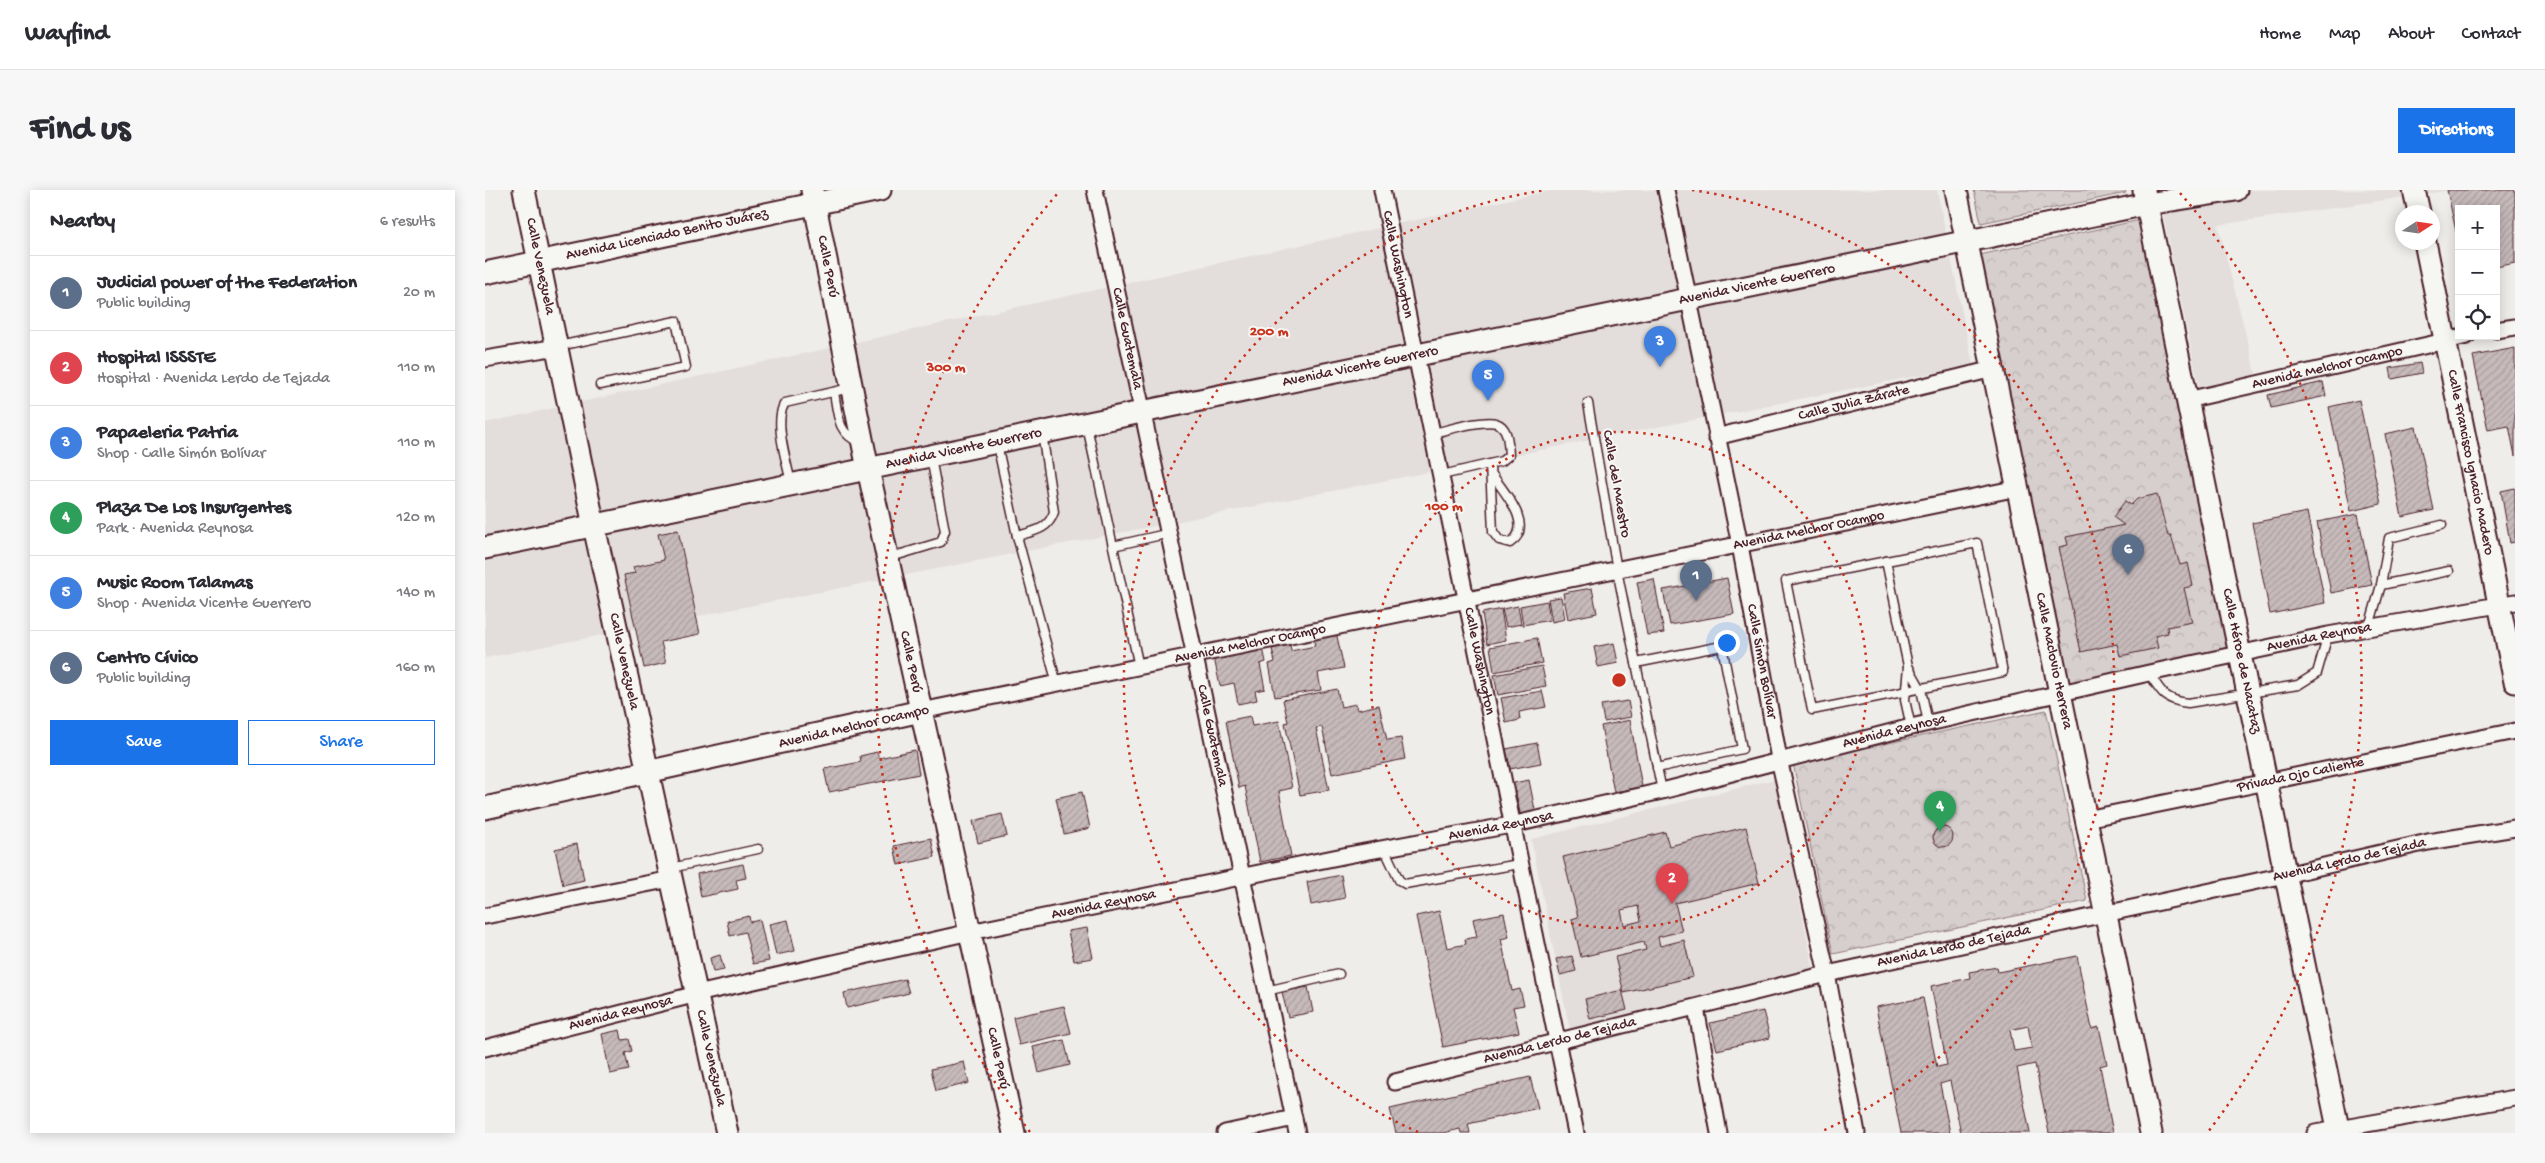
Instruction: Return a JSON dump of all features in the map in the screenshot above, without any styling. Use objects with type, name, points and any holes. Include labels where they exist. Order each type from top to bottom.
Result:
[{"type":"main road","name":"Calle Venezuela","points":[[525,190],[594,526],[727,1133]]},
{"type":"main road","name":"Avenida Licenciado Benito Juárez","points":[[485,273],[813,197],[880,190]]},
{"type":"main road","name":"Calle Maclovio Herrera","points":[[1956,190],[2151,1133]]},
{"type":"main road","name":"Avenida Vicente Guerrero","points":[[485,548],[1967,242],[2145,197],[2236,190]]},
{"type":"main road","points":[[2414,190],[2417,205]]},
{"type":"main road","name":"Calle Perú","points":[[813,197],[843,390],[863,445],[1014,1133]]},
{"type":"main road","name":"Calle Héroe de Nacataz","points":[[2145,197],[2338,1131]]},
{"type":"main road","name":"Calle Francisco Ignacio Madero","points":[[2427,250],[2445,341],[2507,603],[2515,682]]},
{"type":"main road","name":"Avenida Melchor Ocampo","points":[[485,808],[921,711]]},
{"type":"street","name":"Calle Guatemala","points":[[1095,190],[1196,655],[1241,878],[1296,1126]]},
{"type":"street","name":"Calle Washington","points":[[1383,190],[1418,355],[1511,825],[1576,1133]]},
{"type":"street","name":"Calle Simón Bolívar","points":[[1666,190],[1687,300],[1739,545],[1779,759],[1827,974],[1857,1133]]},
{"type":"street","points":[[2500,329],[2515,326]]},
{"type":"street","name":"Avenida Melchor Ocampo","points":[[2187,400],[2455,339]]},
{"type":"street","points":[[485,359],[557,346]]},
{"type":"street","name":"Calle Julia Zárate","points":[[1716,437],[1993,369]]},
{"type":"street","name":"Avenida Melchor Ocampo","points":[[921,711],[2018,488]]},
{"type":"street","name":"Avenida Reynosa","points":[[485,1048],[697,994],[970,932],[1384,848],[1511,825],[1662,790],[1911,727],[2149,673],[2327,634],[2507,603]]},
{"type":"street","name":"Privada Ojo Caliente","points":[[2086,819],[2515,730]]},
{"type":"street","name":"Avenida Lerdo de Tejada","points":[[1395,1082],[1827,974],[2285,875],[2428,842],[2515,828]]},
{"type":"street","points":[[485,916],[670,874]]},
{"type":"street","points":[[1696,1008],[1719,1133]]},
{"type":"street","points":[[2315,1133],[2338,1131],[2515,1098]]},
{"type":"street","points":[[1225,1133],[1296,1126]]},
{"type":"lane","points":[[557,346],[676,321],[686,367],[600,386]]},
{"type":"lane","points":[[791,485],[780,428],[781,408],[785,403],[843,390]]},
{"type":"lane","name":"Calle del Maestro","points":[[1588,403],[1617,570],[1662,790]]},
{"type":"lane","points":[[1433,433],[1485,423],[1497,424],[1503,428],[1508,439],[1509,455],[1502,462],[1442,475]]},
{"type":"lane","points":[[1087,424],[1139,667]]},
{"type":"lane","points":[[1017,536],[1043,529],[1051,522],[1054,512],[1042,433]]},
{"type":"lane","points":[[997,442],[1017,536],[1057,684]]},
{"type":"lane","points":[[887,558],[941,542],[945,531],[930,456]]},
{"type":"lane","points":[[1490,464],[1493,532],[1499,540],[1510,543],[1518,538],[1521,531],[1518,515],[1491,473]]},
{"type":"lane","points":[[2369,627],[2381,585],[2389,538],[2442,525]]},
{"type":"lane","points":[[1113,546],[1170,533]]},
{"type":"lane","points":[[1977,543],[2003,672],[1812,710],[1786,581],[1886,561],[1977,543]]},
{"type":"lane","points":[[1886,561],[1909,666],[1921,689],[1928,723]]},
{"type":"lane","points":[[2381,585],[2449,571]]},
{"type":"lane","points":[[2149,673],[2163,694],[2173,701],[2188,704],[2298,685],[2317,673],[2327,634]]},
{"type":"lane","points":[[1636,663],[1722,646],[1742,750],[1657,768]]},
{"type":"lane","points":[[1909,666],[1905,691],[1911,727]]},
{"type":"lane","points":[[1384,848],[1399,880],[1405,884],[1519,864]]},
{"type":"lane","points":[[670,874],[758,849]]},
{"type":"lane","points":[[1266,991],[1339,974]]},
{"type":"shaded area","points":[[1553,190],[1937,190],[1973,365],[485,658],[485,423]]},
{"type":"shaded area","points":[[2158,190],[2452,190],[2218,225],[2256,374],[2199,387]]},
{"type":"shaded area","points":[[1775,779],[1813,967],[1811,973],[1570,1031],[1531,839]]},
{"type":"green space","points":[[1974,190],[2125,190],[2126,193],[1981,223]]},
{"type":"green space","points":[[2140,220],[2233,648],[2068,684],[1975,256]]},
{"type":"green space","points":[[2046,710],[2087,901],[1833,954],[1793,763]]},
{"type":"building","points":[[2447,190],[2515,190],[2515,263],[2500,266],[2500,205],[2455,205],[2455,227]]},
{"type":"building","points":[[2515,348],[2515,456],[2509,426],[2488,430],[2473,356]]},
{"type":"building","points":[[2420,363],[2422,373],[2392,379],[2390,368]]},
{"type":"building","points":[[2323,382],[2326,396],[2271,408],[2268,395]]},
{"type":"building","points":[[2359,400],[2381,504],[2351,511],[2329,407]]},
{"type":"building","points":[[2416,427],[2434,510],[2402,517],[2385,434]]},
{"type":"building","points":[[2515,488],[2515,542],[2510,543],[2501,491]]},
{"type":"building","points":[[2157,494],[2168,536],[2171,535],[2180,565],[2188,563],[2193,586],[2184,588],[2192,622],[2167,627],[2168,633],[2155,636],[2158,648],[2120,656],[2117,644],[2081,652],[2059,547],[2068,545],[2066,537],[2124,525],[2113,517],[2125,501],[2131,505],[2137,499]]},
{"type":"building","points":[[2307,512],[2325,603],[2270,614],[2252,523]]},
{"type":"building","points":[[2358,514],[2372,585],[2331,593],[2317,522]]},
{"type":"building","points":[[678,530],[700,634],[661,642],[666,663],[644,668],[624,575],[635,573],[633,567],[664,560],[658,534]]},
{"type":"building","points":[[1699,573],[1701,583],[1727,578],[1734,614],[1670,625],[1663,590],[1691,585],[1689,574]]},
{"type":"building","points":[[1654,579],[1664,633],[1647,635],[1637,582]]},
{"type":"building","points":[[1592,588],[1597,613],[1568,619],[1563,593]]},
{"type":"building","points":[[1561,597],[1565,619],[1552,622],[1548,599]]},
{"type":"building","points":[[1547,601],[1550,620],[1523,625],[1520,606]]},
{"type":"building","points":[[1518,606],[1521,624],[1506,627],[1502,609]]},
{"type":"building","points":[[1501,609],[1506,640],[1487,644],[1482,613]]},
{"type":"building","points":[[1336,632],[1344,668],[1318,673],[1321,690],[1275,697],[1269,664],[1275,662],[1272,649],[1290,645],[1291,651],[1315,646],[1313,637]]},
{"type":"building","points":[[1537,638],[1542,663],[1494,672],[1490,647]]},
{"type":"building","points":[[1614,643],[1618,663],[1598,667],[1594,647]]},
{"type":"building","points":[[1263,648],[1266,662],[1260,664],[1265,689],[1255,691],[1257,700],[1238,704],[1234,683],[1220,686],[1214,658]]},
{"type":"building","points":[[1542,666],[1546,686],[1498,695],[1494,675]]},
{"type":"building","points":[[1337,689],[1341,707],[1356,704],[1357,710],[1379,705],[1387,740],[1401,738],[1405,759],[1332,774],[1322,727],[1316,728],[1329,790],[1300,795],[1285,723],[1288,722],[1283,700]]},
{"type":"building","points":[[1542,691],[1546,707],[1519,712],[1520,720],[1506,723],[1501,698]]},
{"type":"building","points":[[1628,701],[1631,717],[1604,722],[1601,705]]},
{"type":"building","points":[[1250,716],[1252,726],[1279,721],[1292,788],[1279,791],[1291,856],[1260,862],[1245,786],[1239,788],[1226,721]]},
{"type":"building","points":[[1630,720],[1642,787],[1614,792],[1601,726]]},
{"type":"building","points":[[1537,743],[1541,763],[1510,769],[1506,749]]},
{"type":"building","points":[[915,750],[919,774],[829,792],[824,769],[861,762],[860,756],[877,752],[879,758]]},
{"type":"building","points":[[1529,780],[1536,815],[1521,818],[1514,783]]},
{"type":"building","points":[[1082,792],[1090,828],[1064,834],[1056,798]]},
{"type":"building","points":[[1002,814],[1007,836],[978,843],[973,821]]},
{"type":"building","points":[[1746,827],[1759,883],[1675,903],[1682,931],[1658,937],[1660,946],[1684,940],[1693,977],[1624,993],[1615,957],[1646,950],[1644,942],[1581,957],[1572,919],[1578,917],[1563,857],[1665,832],[1669,846]],"holes":[[[1638,906],[1641,921],[1624,925],[1621,910]]]},
{"type":"building","points":[[1939,827],[1947,827],[1953,833],[1953,841],[1947,847],[1939,847],[1933,841],[1933,833]]},
{"type":"building","points":[[931,838],[935,857],[898,865],[894,846]]},
{"type":"building","points":[[577,844],[584,880],[563,885],[555,849]]},
{"type":"building","points":[[743,864],[746,878],[736,880],[738,889],[701,897],[697,874]]},
{"type":"building","points":[[1341,875],[1345,898],[1311,905],[1307,882]]},
{"type":"building","points":[[1439,911],[1447,948],[1466,944],[1465,939],[1477,937],[1473,919],[1504,913],[1509,937],[1501,939],[1512,991],[1520,989],[1524,1005],[1513,1007],[1519,1032],[1443,1047],[1416,916]]},
{"type":"building","points":[[749,916],[750,922],[760,920],[769,961],[753,964],[745,932],[730,936],[727,921]]},
{"type":"building","points":[[788,920],[795,951],[776,955],[769,924]]},
{"type":"building","points":[[1087,928],[1093,958],[1074,961],[1068,931]]},
{"type":"building","points":[[720,955],[724,970],[713,972],[710,958]]},
{"type":"building","points":[[1572,956],[1576,971],[1560,975],[1556,959]]},
{"type":"building","points":[[2077,956],[2092,1029],[2099,1027],[2107,1064],[2100,1066],[2113,1133],[2049,1133],[2035,1064],[2017,1068],[2030,1133],[1961,1133],[1950,1081],[1940,1084],[1950,1133],[1901,1133],[1876,1007],[1923,998],[1937,1067],[1947,1065],[1931,986],[1970,978],[1969,972],[1997,967],[1998,972]],"holes":[[[2028,1026],[2032,1048],[2014,1051],[2010,1030]]]},
{"type":"building","points":[[905,979],[909,993],[847,1008],[844,993]]},
{"type":"building","points":[[1308,987],[1313,1012],[1288,1017],[1282,992]]},
{"type":"building","points":[[1622,990],[1627,1010],[1590,1019],[1585,999]]},
{"type":"building","points":[[1064,1006],[1071,1033],[1019,1045],[1013,1017]]},
{"type":"building","points":[[1763,1011],[1770,1038],[1717,1050],[1710,1023]]},
{"type":"building","points":[[620,1030],[622,1040],[629,1039],[632,1051],[625,1053],[629,1070],[610,1074],[602,1034]]},
{"type":"building","points":[[1064,1040],[1070,1065],[1039,1073],[1033,1047]]},
{"type":"building","points":[[964,1062],[969,1083],[936,1091],[931,1069]]},
{"type":"building","points":[[1530,1077],[1538,1108],[1468,1124],[1470,1133],[1461,1133],[1460,1129],[1443,1133],[1396,1133],[1390,1109]]},
{"type":"place","name":"Papaeleria Patria","points":[[1660,367]]},
{"type":"place","name":"Music Room Talamas","points":[[1488,401]]},
{"type":"place","name":"Centro Cívico","points":[[2128,575]]},
{"type":"place","name":"Judicial power of the Federation","points":[[1696,601]]},
{"type":"place","name":"Plaza De Los Insurgentes","points":[[1940,832]]},
{"type":"place","name":"Hospital ISSSTE","points":[[1672,904]]}]
